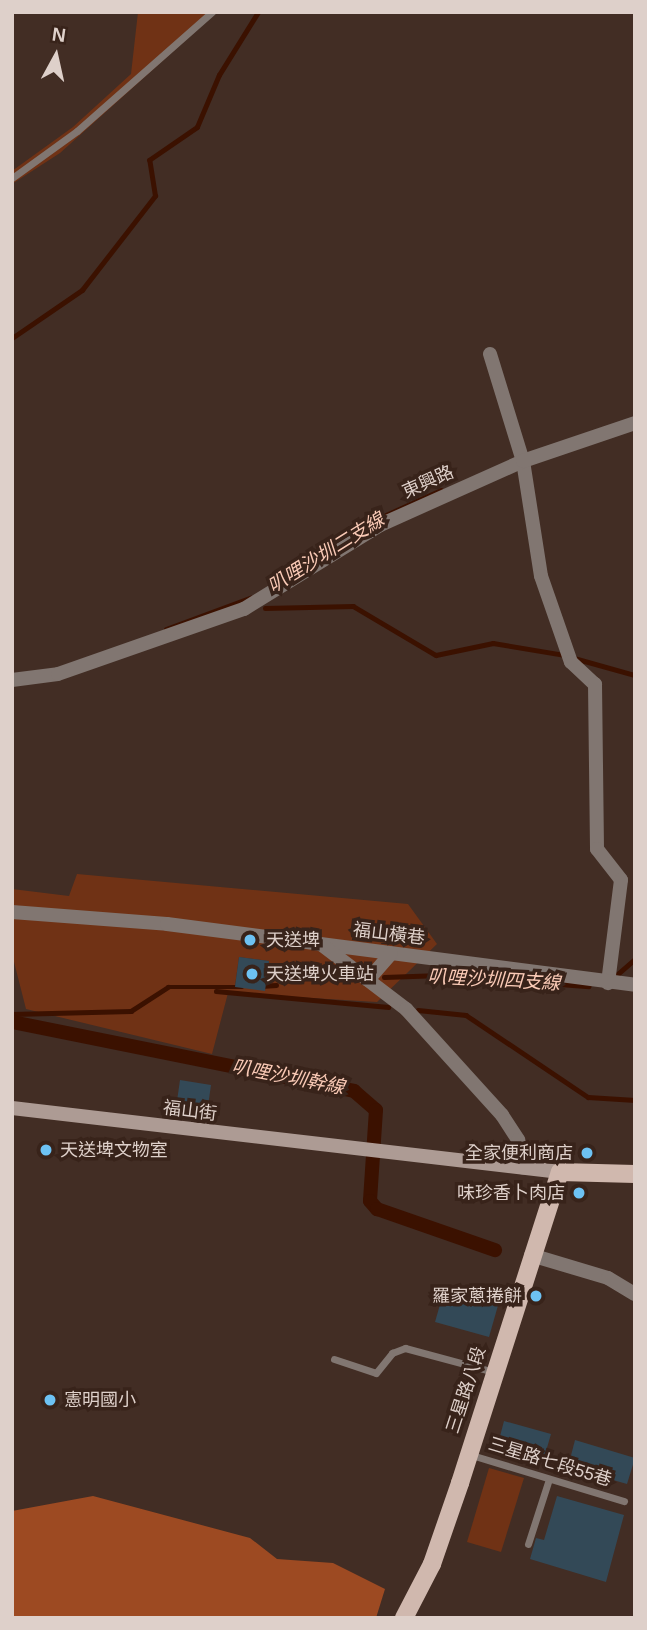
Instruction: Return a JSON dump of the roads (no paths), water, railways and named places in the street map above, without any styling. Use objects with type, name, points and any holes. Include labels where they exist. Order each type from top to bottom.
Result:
[{"type":"main road","points":[[560,1172],[635,1174]]},
{"type":"main road","name":"三星路八段","points":[[409,1616],[468,1454],[560,1172]]},
{"type":"street","points":[[490,355],[523,461],[541,576],[571,662],[590,674],[595,684],[597,849],[621,880],[608,982]]},
{"type":"street","name":"東興路","points":[[12,680],[58,674],[244,608],[380,525],[523,461],[635,423]]},
{"type":"street","name":"福山橫巷","points":[[12,912],[167,924],[635,985]]},
{"type":"street","points":[[321,945],[405,1009],[502,1115],[518,1140],[523,1168],[560,1172]]},
{"type":"street","points":[[368,980],[391,954]]},
{"type":"street","name":"福山街","points":[[12,1108],[362,1152],[523,1168]]},
{"type":"street","points":[[531,1255],[608,1278],[635,1294]]},
{"type":"lane","points":[[12,178],[77,131],[212,12]]},
{"type":"lane","points":[[334,1359],[376,1373],[392,1353],[405,1348],[494,1372]]},
{"type":"lane","name":"三星路七段55巷","points":[[468,1454],[624,1501]]},
{"type":"lane","points":[[528,1544],[549,1479]]},
{"type":"waterway","points":[[12,338],[82,290],[155,196],[149,160],[197,127],[219,75],[258,12]]},
{"type":"waterway","name":"叭哩沙圳二支線","points":[[386,515],[441,490]]},
{"type":"waterway","name":"叭哩沙圳二支線","points":[[343,540],[360,530]]},
{"type":"waterway","name":"叭哩沙圳二支線","points":[[166,629],[250,598]]},
{"type":"waterway","points":[[265,608],[353,606],[436,655],[493,643],[565,655]]},
{"type":"waterway","points":[[574,658],[635,675]]},
{"type":"waterway","points":[[612,979],[635,959]]},
{"type":"waterway","name":"叭哩沙圳四支線","points":[[384,977],[441,975],[589,986]]},
{"type":"waterway","name":"叭哩沙圳四支線","points":[[261,986],[276,985]]},
{"type":"waterway","name":"叭哩沙圳四支線","points":[[12,1014],[131,1011],[168,987],[242,987]]},
{"type":"waterway","points":[[216,991],[388,1007]]},
{"type":"waterway","points":[[418,1010],[466,1015],[588,1097],[635,1100]]},
{"type":"waterway","name":"叭哩沙圳幹線","points":[[12,1022],[354,1091],[376,1110],[370,1201],[377,1209],[495,1250]]},
{"type":"place","name":"天送埤","points":[[250,940]]},
{"type":"place","name":"天送埤火車站","points":[[252,974]]},
{"type":"place","name":"天送埤文物室","points":[[46,1150]]},
{"type":"place","name":"全家便利商店","points":[[587,1153]]},
{"type":"place","name":"味珍香卜肉店","points":[[579,1193]]},
{"type":"place","name":"羅家蔥捲餅","points":[[536,1296]]},
{"type":"place","name":"憲明國小","points":[[50,1400]]}]
